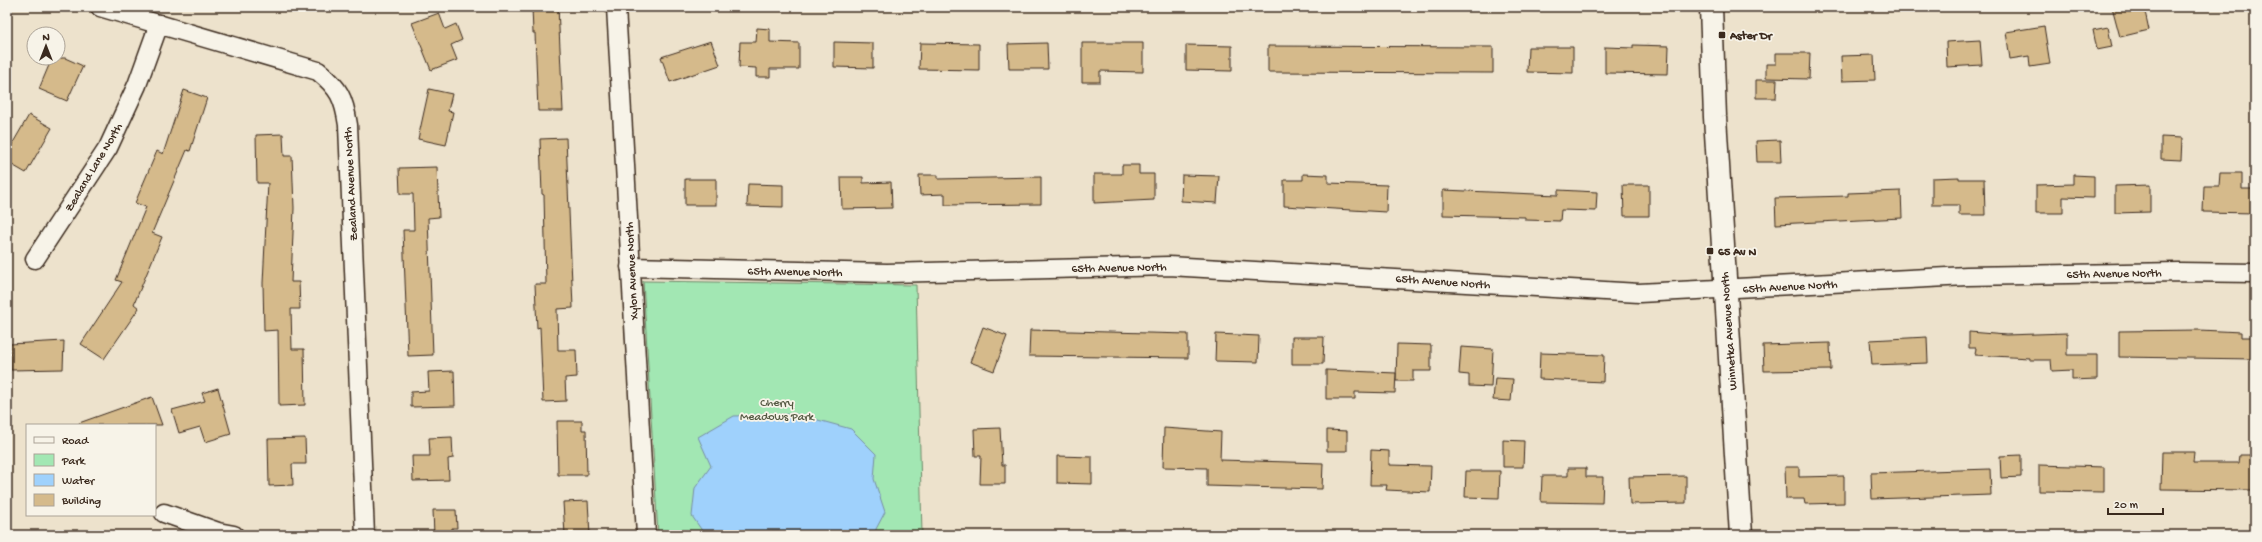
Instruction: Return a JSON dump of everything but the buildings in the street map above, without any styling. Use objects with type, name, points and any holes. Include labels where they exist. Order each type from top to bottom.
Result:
[{"type":"street","name":"Zealand Avenue North","points":[[100,7],[318,71],[335,85],[345,104],[348,133],[365,535]]},
{"type":"street","name":"Xylon Avenue North","points":[[616,7],[646,535]]},
{"type":"street","name":"Winnetka Avenue North","points":[[1711,7],[1741,535]]},
{"type":"street","name":"Zealand Lane North","points":[[35,259],[111,141],[137,85],[159,24]]},
{"type":"street","name":"65th Avenue North","points":[[630,267],[887,273],[1169,266],[1639,294],[1967,276],[2178,272],[2255,273]]},
{"type":"street","points":[[164,513],[218,532],[234,535]]},
{"type":"green space","name":"Cherry Meadows Park","points":[[643,281],[916,285],[922,535],[658,535]]},
{"type":"water","points":[[796,414],[851,429],[876,454],[874,479],[885,512],[876,529],[876,535],[705,535],[692,516],[695,488],[711,466],[698,437],[734,416]]},
{"type":"place","name":"Aster Dr","points":[[1722,35]]},
{"type":"place","name":"65 Av N","points":[[1710,251]]}]
